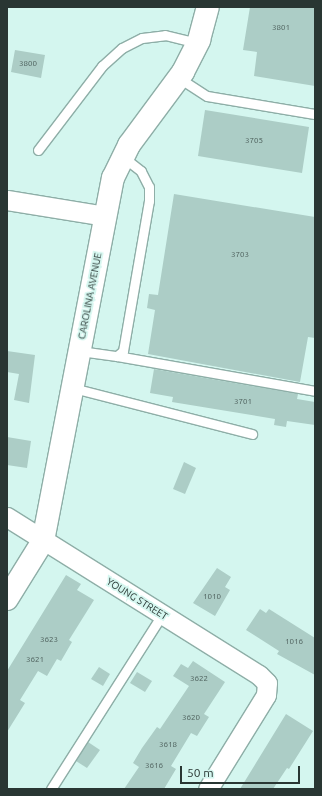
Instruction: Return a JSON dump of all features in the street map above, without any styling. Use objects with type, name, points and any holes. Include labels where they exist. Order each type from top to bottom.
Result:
[{"type":"street","name":"CAROLINA AVENUE","points":[[7,599],[43,541],[113,178],[129,145],[179,78],[198,43],[208,7]]},
{"type":"street","points":[[7,200],[105,216]]},
{"type":"street","name":"YOUNG STREET","points":[[7,517],[43,541],[259,675],[267,683],[266,695],[208,789]]},
{"type":"lane","points":[[38,150],[102,66],[122,48],[142,38],[165,35],[198,43]]},
{"type":"lane","points":[[179,78],[207,96],[315,114]]},
{"type":"lane","points":[[117,356],[124,351],[150,201],[149,187],[141,172],[123,157]]},
{"type":"lane","points":[[80,351],[117,356],[315,391]]},
{"type":"lane","points":[[73,388],[252,434]]},
{"type":"lane","points":[[51,789],[162,615]]},
{"type":"building","points":[[250,7],[315,7],[315,86],[254,76],[257,52],[243,50]]},
{"type":"building","points":[[15,50],[45,55],[41,78],[11,72]]},
{"type":"building","points":[[205,110],[309,127],[302,173],[198,156]]},
{"type":"building","points":[[174,194],[315,217],[315,338],[308,337],[300,382],[148,354],[155,310],[147,308],[149,294],[158,295]]},
{"type":"building","points":[[7,351],[35,355],[29,403],[14,400],[19,374],[7,372]]},
{"type":"building","points":[[154,369],[298,394],[297,399],[315,402],[315,425],[287,421],[286,427],[274,425],[275,419],[172,402],[173,397],[150,393]]},
{"type":"building","points":[[7,437],[31,441],[27,468],[7,465]]},
{"type":"building","points":[[184,462],[196,468],[185,494],[173,489]]},
{"type":"building","points":[[217,568],[231,577],[225,587],[230,590],[215,616],[193,603]]},
{"type":"building","points":[[66,575],[81,584],[77,590],[94,600],[69,640],[72,642],[61,661],[57,659],[47,676],[38,671],[20,700],[25,703],[7,732],[7,671]]},
{"type":"building","points":[[260,609],[266,613],[269,609],[315,638],[315,675],[277,654],[279,651],[246,630]]},
{"type":"building","points":[[193,661],[225,682],[204,714],[209,717],[197,736],[191,733],[171,766],[176,769],[164,789],[124,789],[139,767],[133,763],[142,748],[157,727],[160,729],[189,686],[173,676],[181,664],[188,668]]},
{"type":"building","points":[[99,667],[110,674],[103,686],[91,679]]},
{"type":"building","points":[[137,672],[152,681],[145,692],[130,683]]},
{"type":"building","points":[[286,714],[313,731],[289,769],[287,768],[273,789],[240,789]]},
{"type":"building","points":[[88,742],[100,750],[87,768],[76,761]]}]
